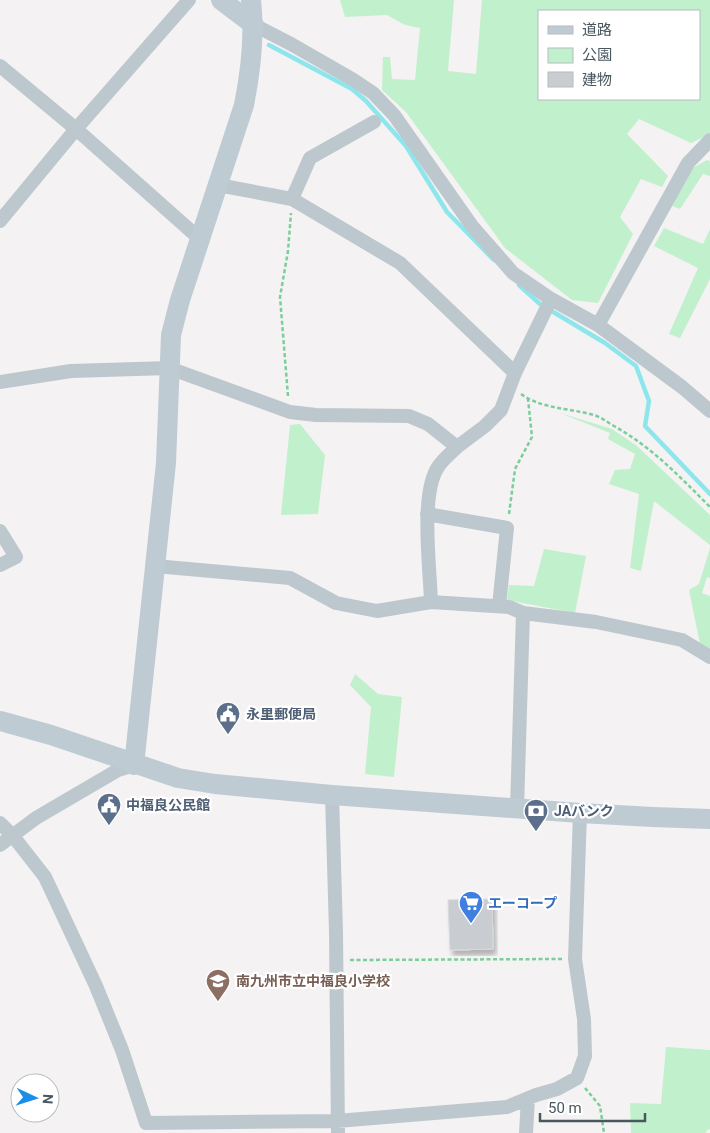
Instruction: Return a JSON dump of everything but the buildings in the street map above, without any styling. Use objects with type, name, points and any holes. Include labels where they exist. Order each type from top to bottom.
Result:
[{"type":"street","points":[[0,221],[76,129],[188,0]]},
{"type":"street","points":[[221,0],[254,26],[291,44],[373,93],[394,115],[472,226],[513,272],[548,306],[598,325],[708,405]]},
{"type":"street","points":[[134,765],[166,463],[169,368],[174,326],[180,300],[201,240],[246,96],[250,78],[254,26],[251,0]]},
{"type":"street","points":[[0,66],[76,129],[201,240]]},
{"type":"street","points":[[292,199],[310,158],[374,122]]},
{"type":"street","points":[[598,325],[688,163],[710,140]]},
{"type":"street","points":[[218,185],[292,199],[400,263],[513,380]]},
{"type":"street","points":[[431,602],[427,514],[432,482],[438,467],[457,446],[485,426],[501,410],[548,306]]},
{"type":"street","points":[[0,382],[71,371],[169,368],[290,412],[409,416],[428,424],[457,446]]},
{"type":"street","points":[[427,514],[507,528],[499,606]]},
{"type":"street","points":[[0,531],[16,558],[0,565]]},
{"type":"street","points":[[155,566],[290,578],[336,603],[377,611],[431,602],[509,606],[523,613],[596,622],[682,640],[710,657]]},
{"type":"street","points":[[517,808],[523,613]]},
{"type":"street","points":[[0,721],[51,735],[134,765],[178,778],[215,784],[332,795],[580,813],[710,819]]},
{"type":"street","points":[[0,845],[36,818],[118,770],[134,765]]},
{"type":"street","points":[[332,795],[338,1127]]},
{"type":"street","points":[[0,823],[13,836],[45,877],[96,986],[122,1050],[148,1128],[338,1127],[507,1107],[557,1089],[577,1078],[585,1056],[584,1019],[575,959],[580,813]]},
{"type":"street","points":[[526,1133],[528,1098]]},
{"type":"path","points":[[290,412],[280,297],[288,251],[292,199]]},
{"type":"path","points":[[507,528],[515,470],[532,438],[528,399],[513,380]]},
{"type":"path","points":[[528,399],[557,408],[595,415],[634,437],[656,454],[710,507]]},
{"type":"path","points":[[336,960],[575,959]]},
{"type":"path","points":[[577,1078],[600,1106],[604,1133]]},
{"type":"green space","points":[[340,0],[454,0],[448,71],[476,74],[482,0],[710,0],[710,134],[691,143],[639,119],[627,134],[668,176],[662,187],[641,179],[620,217],[633,234],[598,303],[572,300],[505,248],[406,112],[382,90],[383,57],[390,57],[392,79],[415,80],[420,28],[405,25],[387,15],[345,17]]},
{"type":"green space","points":[[707,160],[710,161],[710,176],[703,174],[680,209],[672,206],[691,169]]},
{"type":"green space","points":[[664,228],[703,244],[710,229],[710,279],[680,338],[669,334],[698,268],[654,246]]},
{"type":"green space","points":[[560,413],[612,429],[637,446],[710,515],[710,545],[654,501],[641,571],[630,568],[639,494],[609,484],[615,470],[630,469],[635,454],[608,439],[610,433]]},
{"type":"green space","points":[[300,424],[325,455],[318,514],[281,515],[290,425]]},
{"type":"green space","points":[[710,548],[710,578],[707,577],[702,593],[710,596],[710,649],[700,644],[689,590],[699,584]]},
{"type":"green space","points":[[544,549],[586,556],[575,613],[507,600],[509,585],[534,586]]},
{"type":"green space","points":[[355,674],[378,694],[402,697],[394,777],[365,774],[371,707],[350,685]]},
{"type":"green space","points":[[666,1047],[710,1050],[710,1129],[706,1133],[631,1133],[630,1103],[661,1104]]},
{"type":"waterway","points":[[269,45],[352,89],[366,101],[406,146],[447,212],[494,260]]},
{"type":"waterway","points":[[519,285],[540,304],[605,343],[636,366],[649,401],[645,426],[710,494]]},
{"type":"place","name":"永里郵便局","points":[[228,735]]},
{"type":"place","name":"中福良公民館","points":[[109,826]]},
{"type":"place","name":"JAバンク","points":[[536,832]]},
{"type":"place","name":"エーコープ","points":[[471,924]]},
{"type":"place","name":"南九州市立中福良小学校","points":[[218,1002]]}]
